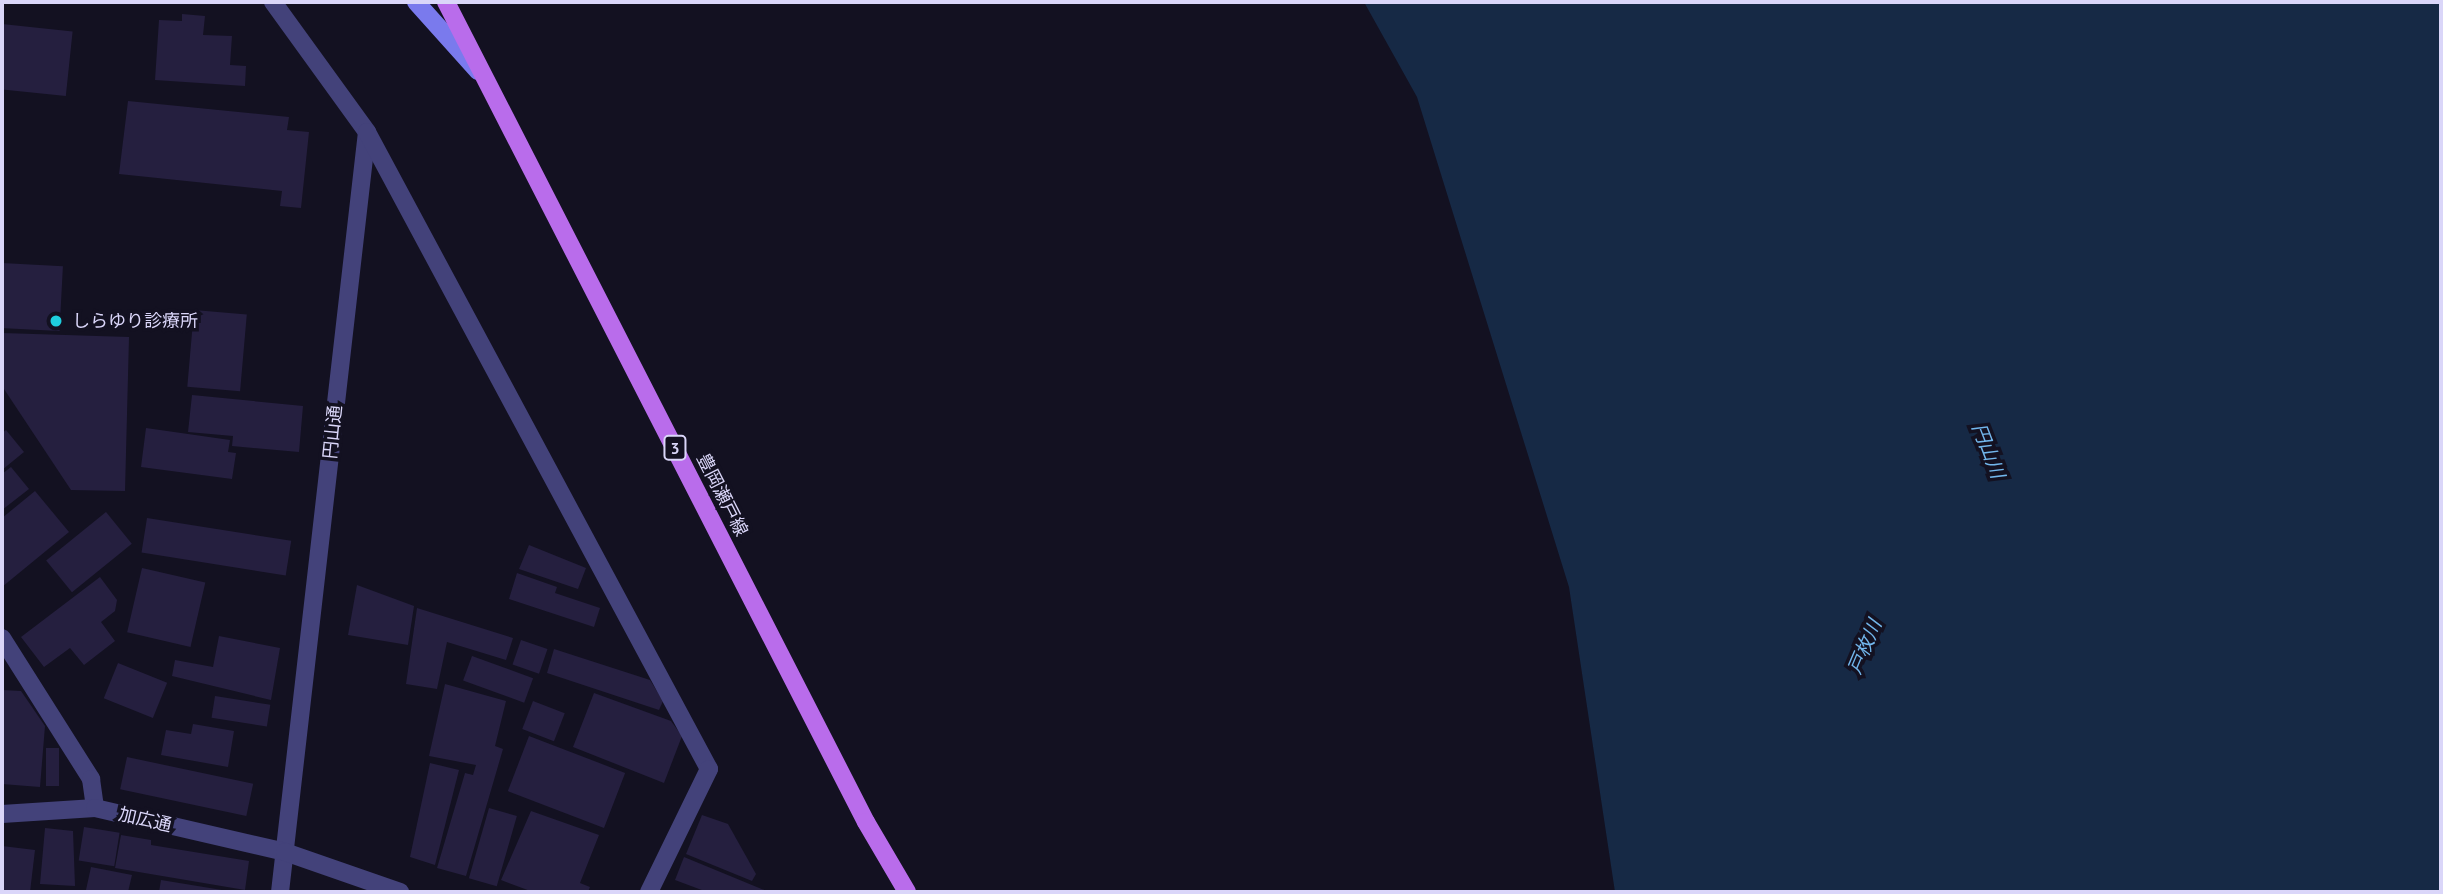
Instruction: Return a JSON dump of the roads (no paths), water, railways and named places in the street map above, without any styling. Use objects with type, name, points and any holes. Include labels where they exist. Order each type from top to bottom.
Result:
[{"type":"main road","name":"豊岡瀬戸線","points":[[446,2],[866,822],[908,892]]},
{"type":"street","points":[[273,2],[367,132],[709,769],[649,892]]},
{"type":"street","points":[[416,2],[485,78]]},
{"type":"street","name":"円山通","points":[[280,892],[367,132]]},
{"type":"street","points":[[2,638],[91,779],[95,808]]},
{"type":"street","name":"加広通","points":[[2,814],[95,808],[285,852],[400,892]]},
{"type":"water","points":[[1364,2],[2441,2],[2441,892],[1615,892],[1569,587],[1417,97]]},
{"type":"place","name":"しらゆり診療所","points":[[56,321]]},
{"type":"water label","name":"円山川","points":[[1988,451]]},
{"type":"water label","name":"戸枚川","points":[[1865,647]]}]
